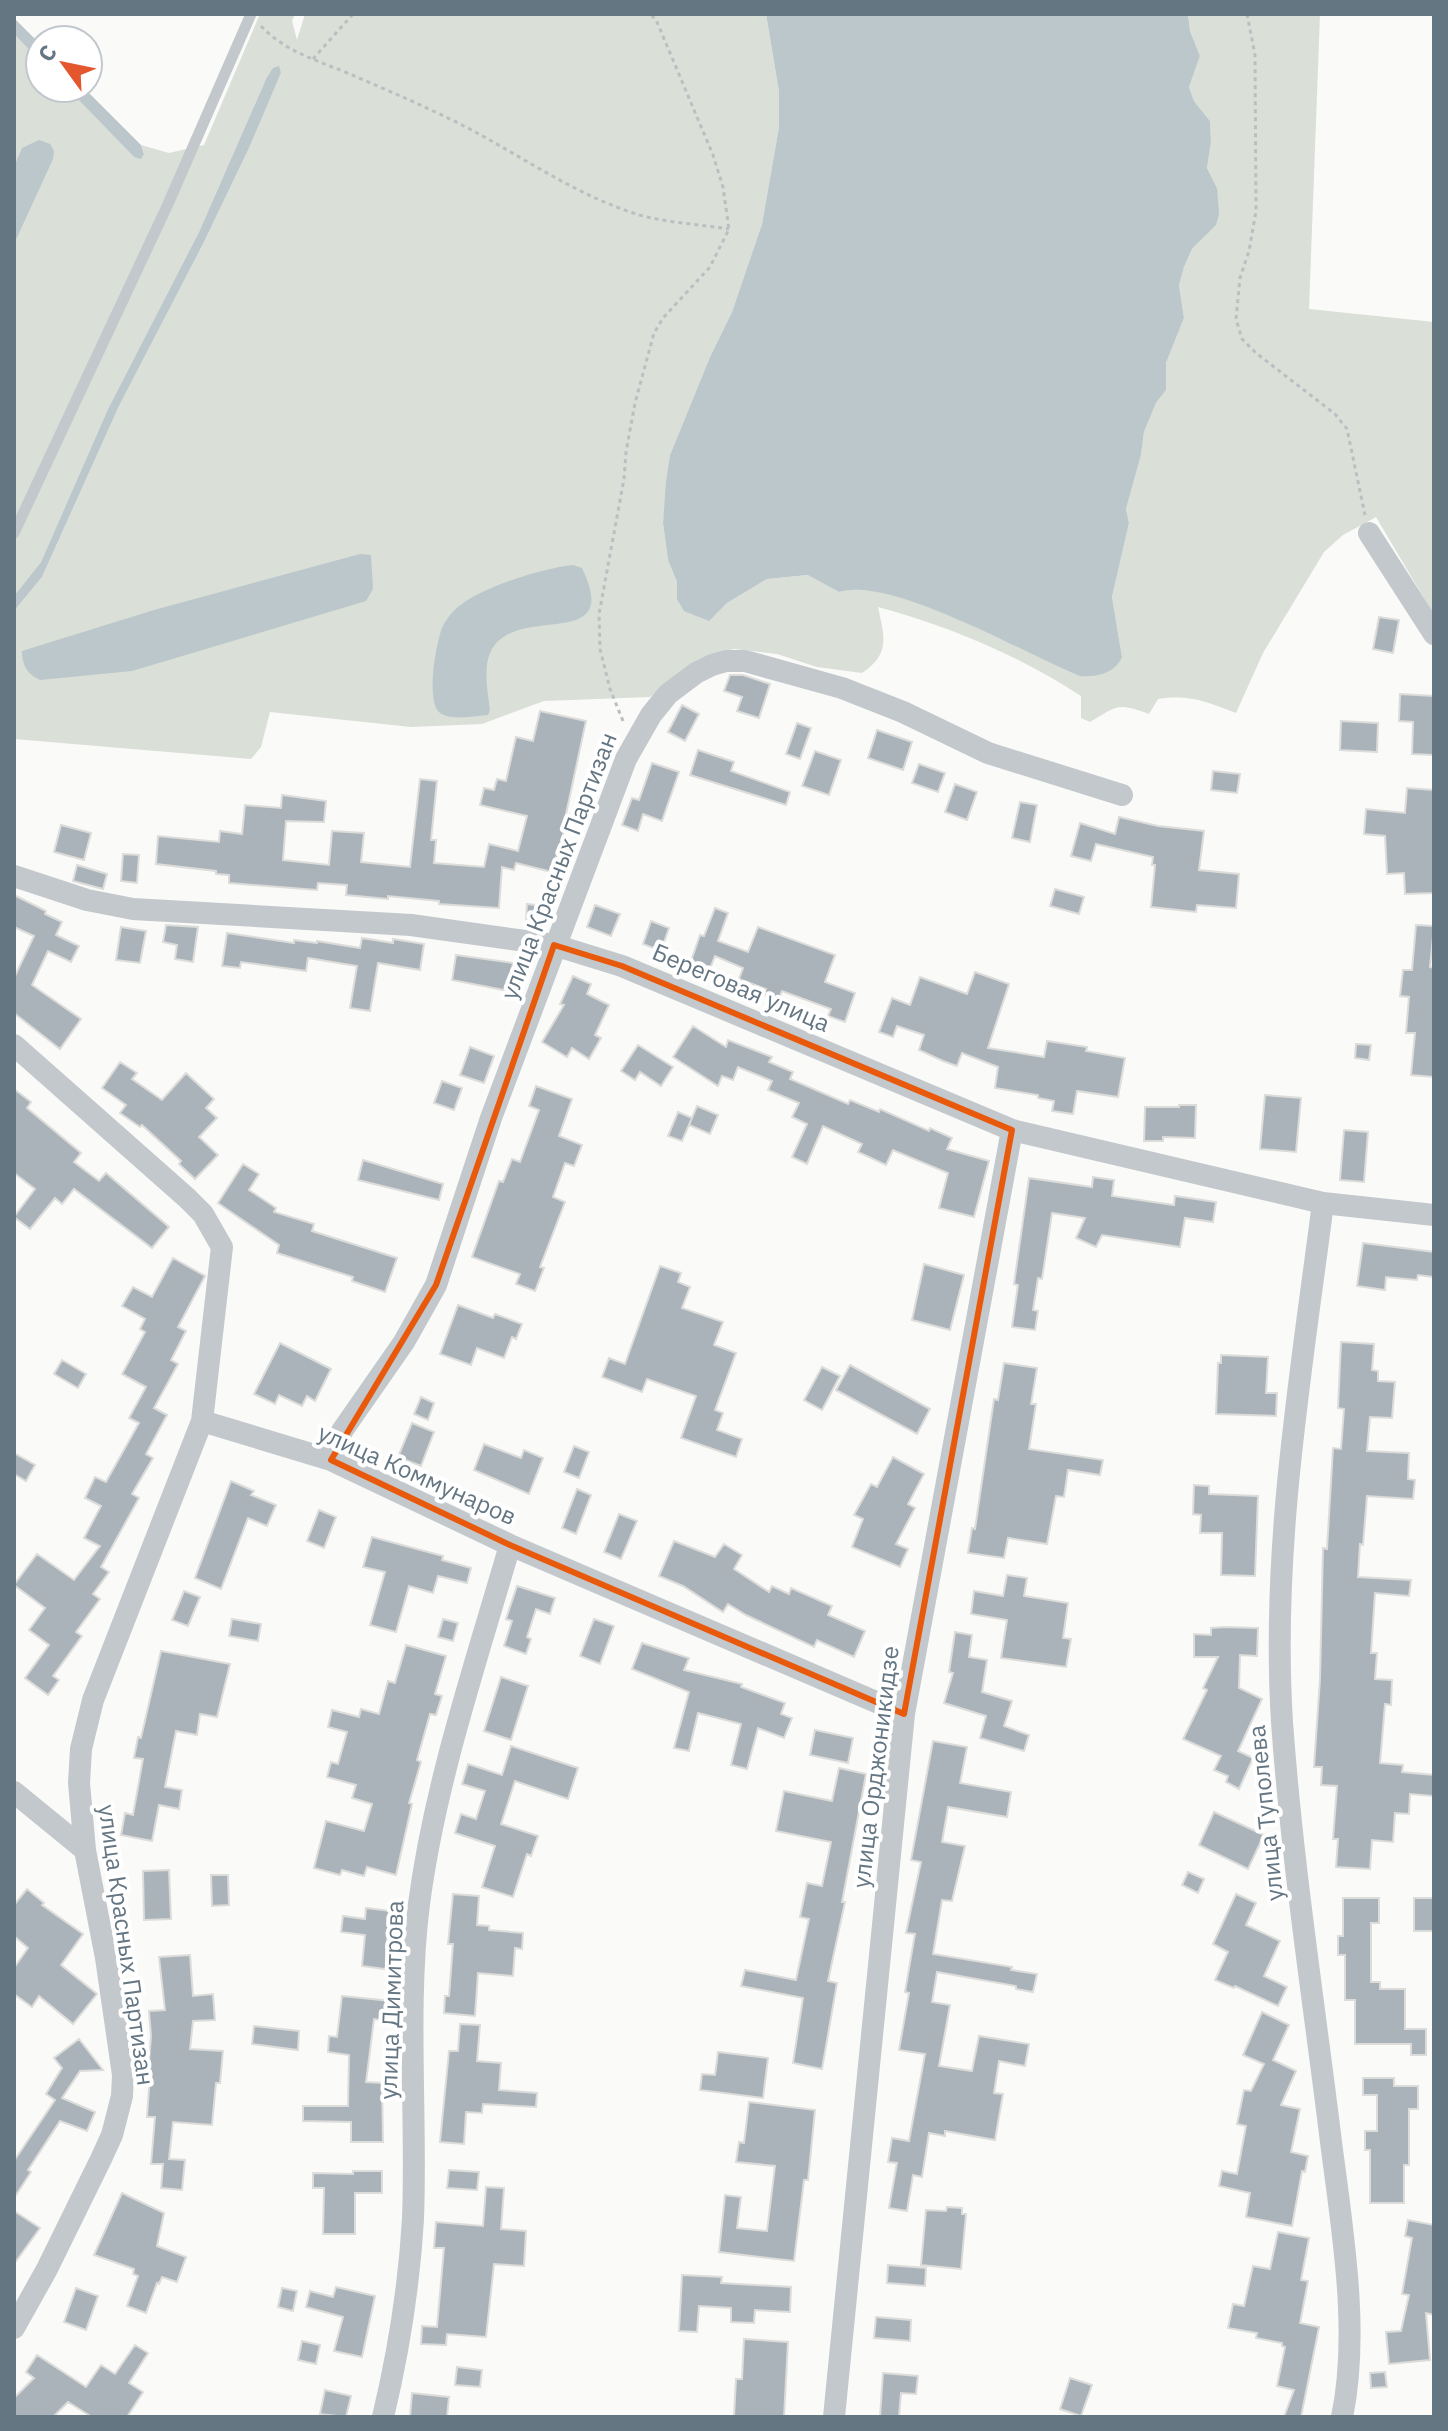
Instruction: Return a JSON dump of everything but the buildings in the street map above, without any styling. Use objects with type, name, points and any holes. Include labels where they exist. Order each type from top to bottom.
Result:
[{"type":"street","points":[[1369,533],[1434,634]]},
{"type":"street","name":"улица Красных Партизан","points":[[331,1460],[342,1431],[404,1342],[436,1285],[491,1118],[629,752],[668,694],[712,665],[745,661],[842,688],[903,712],[988,753],[1122,795]]},
{"type":"street","name":"Береговая улица","points":[[14,876],[87,900],[133,909],[411,925],[554,945],[622,966],[1012,1130],[1323,1203],[1434,1215]]},
{"type":"street","points":[[14,1045],[187,1198],[214,1228],[222,1247],[202,1421]]},
{"type":"street","name":"улица Орджоникидзе","points":[[834,2417],[904,1714],[1012,1130]]},
{"type":"street","name":"улица Туполева","points":[[1323,1203],[1286,1507],[1280,1656],[1282,1722],[1293,1828],[1344,2238],[1350,2341],[1347,2397],[1342,2417]]},
{"type":"street","name":"улица Красных Партизан","points":[[14,2328],[101,2159],[112,2135],[122,2096],[123,2075],[106,1958],[85,1850],[79,1783],[85,1725],[202,1421]]},
{"type":"street","name":"улица Коммунаров","points":[[202,1421],[331,1460],[510,1545],[904,1714]]},
{"type":"street","name":"улица Димитрова","points":[[383,2417],[404,2327],[413,2218],[415,1961],[419,1905],[430,1838],[455,1733],[510,1545]]},
{"type":"street","points":[[14,1792],[85,1850]]},
{"type":"lane","points":[[14,533],[254,18]]},
{"type":"path","points":[[313,60],[353,14]]},
{"type":"path","points":[[629,752],[622,715],[610,689],[600,649],[599,614],[635,403],[654,333],[663,318],[710,267],[729,229],[723,187],[713,155],[651,14]]},
{"type":"path","points":[[1247,14],[1255,55],[1256,211],[1249,251],[1240,278],[1236,319],[1242,339],[1256,353],[1335,414],[1347,429],[1369,533]]},
{"type":"path","points":[[254,18],[272,38],[293,52],[454,120],[520,160],[601,200],[659,219],[729,229]]},
{"type":"highlighted area","points":[[554,945],[622,966],[1012,1130],[904,1714],[510,1545],[331,1460],[436,1285]]},
{"type":"shaded area","points":[[260,14],[295,14],[292,21],[297,40],[305,14],[766,14],[779,92],[779,127],[762,224],[732,312],[670,455],[663,523],[668,560],[677,582],[677,599],[709,620],[727,603],[767,579],[809,575],[839,592],[862,590],[923,605],[1080,676],[1122,657],[1112,597],[1129,523],[1126,509],[1144,432],[1156,403],[1166,390],[1166,363],[1184,318],[1179,285],[1184,267],[1192,249],[1206,235],[1217,188],[1207,168],[1210,121],[1194,101],[1189,87],[1200,56],[1190,31],[1188,14],[1320,14],[1309,309],[1434,322],[1434,615],[1376,517],[1343,535],[1324,552],[1263,653],[1236,713],[1198,700],[1169,698],[1158,699],[1149,714],[1123,707],[1106,712],[1090,722],[1081,718],[1081,696],[1058,681],[1009,655],[957,633],[878,607],[883,644],[878,659],[862,673],[817,667],[777,654],[734,649],[713,654],[650,697],[544,701],[482,724],[411,727],[270,712],[261,747],[251,759],[14,739],[14,611],[42,577],[119,406],[203,244],[281,73],[278,67],[266,79],[199,232],[108,409],[41,562],[14,596],[14,244],[54,151],[22,148],[14,166],[14,34],[24,44],[24,104],[83,104],[134,157],[144,153],[141,145],[169,153],[204,145]]},
{"type":"shaded area","points":[[766,14],[1188,14],[1190,31],[1200,56],[1189,87],[1194,101],[1210,121],[1207,168],[1217,188],[1219,214],[1216,225],[1192,249],[1179,285],[1184,318],[1166,363],[1166,390],[1156,403],[1144,432],[1126,509],[1129,523],[1112,597],[1122,657],[1110,671],[1080,676],[924,606],[891,595],[862,590],[839,592],[808,575],[767,579],[727,603],[709,621],[684,611],[677,599],[677,582],[668,560],[663,523],[670,455],[732,312],[762,224],[779,127],[779,92]]},
{"type":"shaded area","points":[[14,18],[24,28],[24,44],[14,34]]},
{"type":"shaded area","points":[[279,66],[281,73],[250,146],[119,406],[42,577],[14,611],[14,596],[41,562],[108,409],[199,232],[266,79],[273,68]]},
{"type":"shaded area","points":[[83,104],[100,104],[141,145],[144,154],[141,159],[134,157]]},
{"type":"shaded area","points":[[39,140],[50,144],[54,151],[53,159],[14,244],[14,166],[22,148]]},
{"type":"shaded area","points":[[360,554],[371,555],[373,589],[366,601],[132,671],[40,680],[24,665],[22,651],[154,610]]},
{"type":"shaded area","points":[[573,565],[582,568],[591,594],[589,611],[577,619],[520,630],[502,638],[488,660],[488,715],[455,717],[439,712],[433,696],[435,658],[442,628],[453,611],[472,597],[500,585],[531,574]]}]
